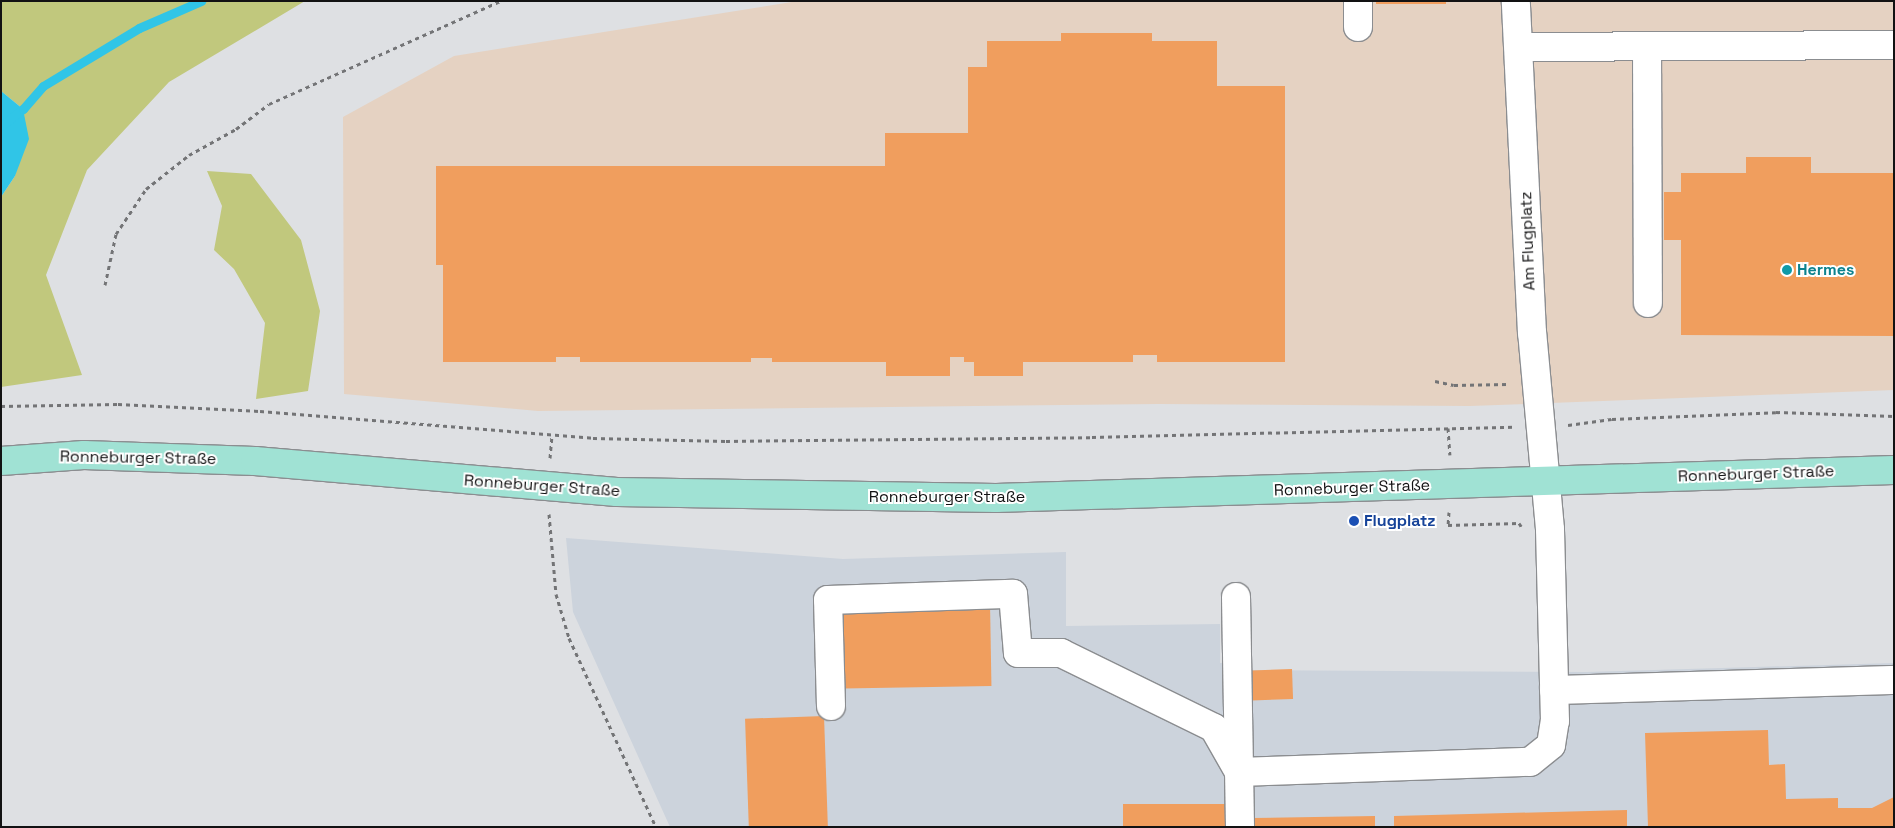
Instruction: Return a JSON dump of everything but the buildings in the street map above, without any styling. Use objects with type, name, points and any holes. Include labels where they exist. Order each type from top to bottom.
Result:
[{"type":"main road","name":"Ronneburger Straße","points":[[1,461],[84,455],[255,461],[546,488],[627,492],[996,498],[1894,470]]},
{"type":"street","name":"Am Flugplatz","points":[[1239,772],[1530,762],[1551,745],[1555,721],[1547,481],[1537,383],[1516,1]]},
{"type":"street","points":[[1647,46],[1648,303]]},
{"type":"street","points":[[1520,47],[1894,46]]},
{"type":"street","points":[[831,706],[828,600],[1013,594],[1018,653],[1061,653],[1214,728],[1239,772]]},
{"type":"street","points":[[1236,597],[1240,827]]},
{"type":"street","points":[[1554,690],[1894,680]]},
{"type":"path","points":[[105,285],[116,234],[146,189],[189,155],[236,129],[269,104],[500,1]]},
{"type":"path","points":[[1434,381],[1454,385],[1537,383]]},
{"type":"path","points":[[1,406],[118,404],[250,410],[592,438],[726,441],[1092,437],[1541,425],[1776,412],[1894,416]]},
{"type":"path","points":[[546,488],[556,594],[569,638],[656,827]]},
{"type":"shaded area","points":[[798,1],[1894,1],[1894,390],[1470,406],[1159,404],[538,411],[344,394],[343,117],[454,56]]},
{"type":"shaded area","points":[[566,538],[843,559],[1066,552],[1066,626],[1220,624],[1220,663],[1246,662],[1246,670],[1587,672],[1894,663],[1894,827],[670,827],[573,612]]},
{"type":"green space","points":[[1,1],[305,1],[169,82],[87,170],[46,275],[82,375],[1,387],[1,197],[15,176],[23,109],[1,91]]},
{"type":"green space","points":[[207,171],[251,174],[301,240],[320,311],[308,391],[256,399],[265,323],[234,269],[214,250],[222,206]]},
{"type":"water","points":[[1,91],[23,109],[29,139],[15,176],[1,197]]},
{"type":"waterway","points":[[1,126],[23,109],[43,86],[139,28],[201,1]]},
{"type":"place","name":"Hermes","points":[[1787,270]]},
{"type":"place","name":"Flugplatz","points":[[1354,521]]}]
